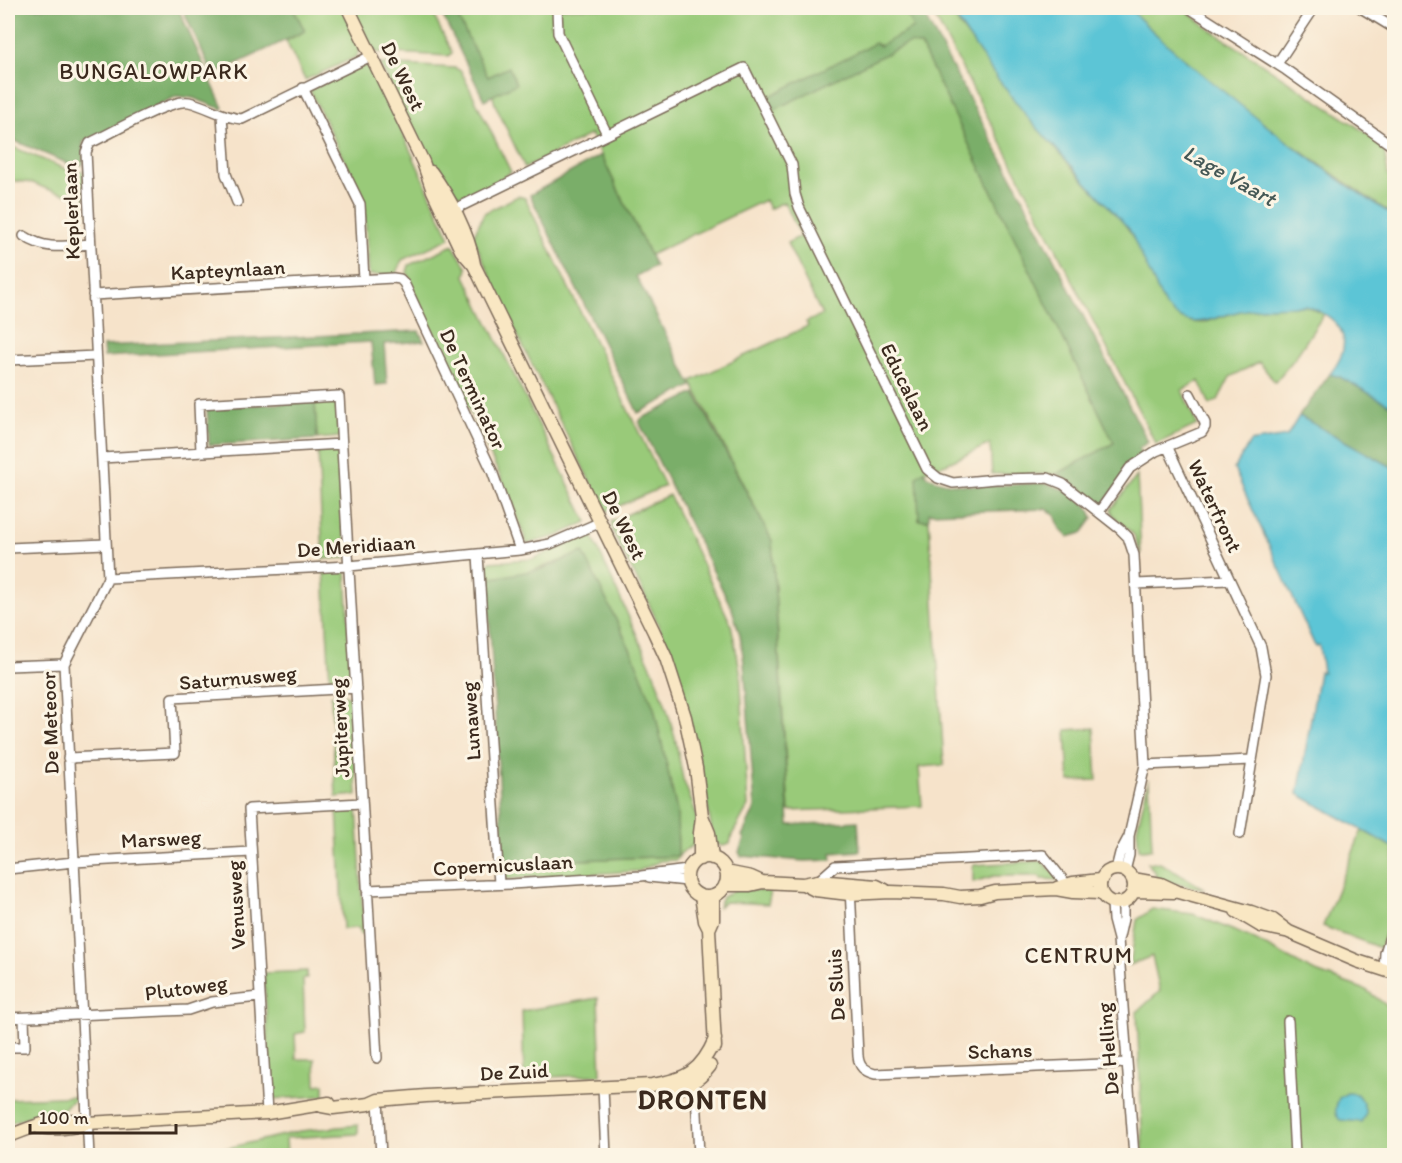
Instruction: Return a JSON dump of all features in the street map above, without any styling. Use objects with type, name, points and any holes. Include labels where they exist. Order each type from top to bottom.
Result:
[{"type":"main road","name":"De West","points":[[348,8],[423,162],[433,191],[448,212],[461,250],[474,265],[666,658],[685,717],[696,768],[702,816],[700,833],[706,859]]},
{"type":"main road","points":[[706,859],[718,861],[725,879],[718,894],[707,896],[692,891],[688,876],[691,866],[706,859]]},
{"type":"main road","points":[[1127,878],[1129,898],[1117,903],[1105,899],[1100,886],[1106,872],[1161,884],[1178,892],[1265,917],[1289,932],[1357,961],[1390,971]]},
{"type":"main road","points":[[725,879],[751,877],[763,882],[803,884],[818,881],[850,889]]},
{"type":"main road","points":[[803,884],[815,890],[877,886],[891,892],[944,894],[970,888],[995,892],[1100,886]]},
{"type":"main road","points":[[695,1087],[709,1068],[715,1053],[709,929],[705,921],[707,896]]},
{"type":"main road","name":"De Zuid","points":[[8,1136],[38,1126],[66,1128],[87,1123],[267,1113],[322,1106],[366,1096],[378,1100],[652,1085],[674,1081],[692,1072],[709,1053],[715,1039]]},
{"type":"main road","name":"De Zuid","points":[[652,1085],[673,1089],[695,1087]]},
{"type":"street","points":[[557,8],[558,33],[607,134]]},
{"type":"street","points":[[1189,8],[1203,11],[1395,147]]},
{"type":"street","points":[[1277,64],[1314,8]]},
{"type":"street","points":[[1361,8],[1395,28]]},
{"type":"street","name":"Keplerlaan","points":[[93,295],[86,152],[90,143],[172,103],[187,101],[222,115],[242,119],[371,56]]},
{"type":"street","name":"Educalaan","points":[[448,212],[744,68],[792,165],[795,194],[799,207],[927,469],[938,478],[953,483],[1048,478],[1063,484],[1128,537],[1134,555],[1145,765],[1130,836],[1127,878]]},
{"type":"street","points":[[303,88],[360,204],[364,280]]},
{"type":"street","points":[[222,115],[225,174],[237,202]]},
{"type":"street","points":[[24,236],[37,245],[50,247],[90,244]]},
{"type":"street","name":"De Terminator","points":[[364,280],[393,278],[400,279],[404,283],[492,471],[520,550]]},
{"type":"street","name":"Kapteynlaan","points":[[93,295],[364,280]]},
{"type":"street","points":[[93,295],[108,578]]},
{"type":"street","points":[[8,360],[96,356]]},
{"type":"street","points":[[1099,512],[1130,468],[1156,451],[1168,448],[1202,432],[1205,428],[1190,394]]},
{"type":"street","name":"Jupiterweg","points":[[201,452],[199,404],[339,396],[377,1058]]},
{"type":"street","points":[[102,458],[342,444]]},
{"type":"street","name":"Waterfront","points":[[1168,448],[1261,646],[1265,660],[1266,675],[1240,834]]},
{"type":"street","name":"De Meridiaan","points":[[108,578],[349,566],[478,555],[550,544],[601,522]]},
{"type":"street","points":[[8,548],[106,544]]},
{"type":"street","name":"Lunaweg","points":[[478,555],[499,884]]},
{"type":"street","name":"De Meteoor","points":[[89,1155],[64,664],[108,578]]},
{"type":"street","name":"Waterfront","points":[[1136,584],[1229,580]]},
{"type":"street","points":[[8,666],[64,664]]},
{"type":"street","name":"Saturnusweg","points":[[68,759],[175,753],[172,698],[356,688]]},
{"type":"street","points":[[1145,765],[1251,760]]},
{"type":"street","name":"Venusweg","points":[[267,1113],[249,809],[362,803]]},
{"type":"street","name":"Marsweg","points":[[8,869],[74,862],[251,852]]},
{"type":"street","points":[[818,881],[835,866],[1043,855],[1062,887]]},
{"type":"street","name":"Copernicuslaan","points":[[367,890],[640,876],[688,876]]},
{"type":"street","name":"De Sluis","points":[[850,889],[858,1062],[865,1071],[875,1074]]},
{"type":"street","name":"De Helling","points":[[1117,903],[1113,920],[1118,939],[1134,1155]]},
{"type":"street","points":[[1390,971],[1385,952],[1395,924]]},
{"type":"street","name":"Plutoweg","points":[[8,1018],[188,1010],[212,1002],[259,997]]},
{"type":"street","points":[[8,1047],[25,1047],[24,1018]]},
{"type":"street","points":[[1288,1021],[1295,1155]]},
{"type":"street","name":"Schans","points":[[875,1074],[1126,1063]]},
{"type":"street","points":[[603,1087],[606,1155]]},
{"type":"street","points":[[695,1087],[699,1155]]},
{"type":"street","points":[[378,1100],[381,1155]]},
{"type":"green space","points":[[8,8],[178,8],[223,108],[193,98],[177,96],[83,142],[83,165],[69,164],[8,138]]},
{"type":"green space","points":[[182,8],[293,8],[305,31],[213,75]]},
{"type":"green space","points":[[293,8],[343,8],[361,47],[356,57],[305,80],[286,41],[305,31]]},
{"type":"green space","points":[[352,8],[430,8],[452,53],[448,56],[374,52]]},
{"type":"green space","points":[[439,8],[453,8],[488,77],[509,67],[516,84],[484,100]]},
{"type":"green space","points":[[453,8],[904,8],[1114,443],[1057,474],[992,474],[990,444],[946,464],[924,471],[919,520],[929,520],[944,765],[919,767],[922,806],[789,811],[772,541],[691,381],[808,326],[806,322],[822,315],[787,243],[801,236],[784,202],[769,209],[765,200],[650,255],[591,134],[525,168],[495,104],[488,78]]},
{"type":"green space","points":[[904,8],[920,8],[1014,181],[1148,442],[1139,448],[1141,455],[1101,507],[1077,486],[1057,474],[1114,443],[921,46],[910,43],[904,45],[774,110],[768,97],[875,43],[880,46],[913,28]]},
{"type":"green space","points":[[930,8],[949,8],[960,26],[1073,169],[1122,220],[1191,322],[1203,323],[1242,310],[1279,306],[1306,306],[1324,314],[1295,358],[1275,382],[1259,362],[1230,377],[1218,400],[1210,405],[1199,381],[1182,390],[1197,425],[1156,444]]},
{"type":"green space","points":[[1129,8],[1183,8],[1211,30],[1383,144],[1388,175],[1394,184],[1393,215],[1256,118],[1190,65]]},
{"type":"green space","points":[[380,64],[455,68],[461,71],[511,172],[486,188],[466,196],[461,196],[451,190],[427,158]]},
{"type":"green space","points":[[362,65],[368,67],[393,112],[450,238],[402,260],[395,275],[369,275],[364,201],[310,90]]},
{"type":"green space","points":[[8,145],[68,170],[84,171],[85,199],[33,183],[8,180]]},
{"type":"green space","points":[[601,155],[655,266],[636,276],[692,386],[638,413],[530,195]]},
{"type":"green space","points":[[518,196],[525,198],[665,486],[605,512],[508,316],[473,237],[484,213]]},
{"type":"green space","points":[[453,245],[467,268],[465,276],[587,522],[557,536],[527,544],[509,495],[409,282],[411,280],[407,272],[409,265]]},
{"type":"green space","points":[[419,331],[424,341],[384,344],[387,384],[375,385],[371,342],[104,357],[103,346]]},
{"type":"green space","points":[[1330,374],[1340,377],[1394,407],[1394,468],[1299,416]]},
{"type":"green space","points":[[695,393],[772,541],[789,825],[858,821],[860,851],[831,853],[832,860],[804,861],[741,856],[739,852],[744,839],[742,836],[755,808],[740,635],[732,609],[639,422],[642,418]]},
{"type":"green space","points":[[338,401],[340,437],[317,439],[315,402]]},
{"type":"green space","points":[[315,402],[317,439],[209,445],[207,407]]},
{"type":"green space","points":[[341,449],[346,558],[323,559],[318,450]]},
{"type":"green space","points":[[924,471],[931,478],[960,485],[1048,484],[1079,499],[1093,518],[1082,533],[1068,537],[1060,529],[1055,514],[1046,509],[929,513],[929,520],[919,520],[917,476]]},
{"type":"green space","points":[[1137,476],[1141,555],[1134,535],[1113,515],[1111,509]]},
{"type":"green space","points":[[669,495],[731,624],[740,670],[748,806],[732,835],[730,844],[723,846],[714,843],[693,737],[671,660],[657,621],[614,534],[611,522]]},
{"type":"green space","points":[[591,533],[665,703],[675,737],[683,779],[696,813],[697,843],[682,852],[676,860],[660,861],[639,871],[505,879],[504,863],[678,856],[677,812],[654,708],[634,657],[583,553],[526,573],[487,579],[486,571],[489,562],[533,559]]},
{"type":"green space","points":[[583,552],[634,657],[654,708],[677,812],[678,856],[504,863],[487,579],[542,569]]},
{"type":"green space","points":[[346,569],[351,670],[345,679],[330,683],[324,570]]},
{"type":"green space","points":[[331,695],[346,695],[352,699],[357,795],[336,797]]},
{"type":"green space","points":[[1094,728],[1097,780],[1069,781],[1066,730]]},
{"type":"green space","points":[[1149,779],[1152,849],[1141,850],[1137,829]]},
{"type":"green space","points":[[357,807],[364,934],[360,934],[359,928],[343,929],[337,808]]},
{"type":"green space","points":[[1362,830],[1394,848],[1394,907],[1380,948],[1323,926]]},
{"type":"green space","points":[[1043,862],[1060,880],[1041,879],[1040,876],[994,876],[973,882],[973,865]]},
{"type":"green space","points":[[1148,863],[1160,863],[1205,889],[1155,880],[1156,874]]},
{"type":"green space","points":[[737,889],[771,891],[768,904],[725,902],[718,907],[722,897]]},
{"type":"green space","points":[[1152,909],[1193,914],[1249,937],[1313,971],[1366,990],[1394,1011],[1394,1155],[1143,1155],[1137,1012],[1160,991],[1152,956],[1130,965],[1137,920]]},
{"type":"green space","points":[[307,971],[307,979],[303,979],[305,1032],[295,1034],[296,1059],[315,1059],[316,1085],[324,1084],[324,1096],[271,1099],[264,973]]},
{"type":"green space","points":[[598,998],[601,1075],[524,1078],[522,1011]]},
{"type":"green space","points":[[81,1096],[68,1104],[60,1113],[31,1116],[8,1123],[8,1099]]},
{"type":"green space","points":[[358,1125],[358,1134],[286,1138],[287,1155],[97,1155],[97,1153],[215,1151],[300,1131]]},
{"type":"water","name":"Lage Vaart","points":[[949,8],[1129,8],[1177,53],[1268,127],[1330,173],[1394,216],[1394,407],[1340,377],[1330,374],[1338,362],[1344,342],[1337,324],[1319,311],[1306,306],[1268,307],[1234,312],[1194,322],[1175,315],[1165,306],[1129,229],[1029,119],[994,74]]},
{"type":"water","points":[[1299,416],[1394,468],[1394,848],[1298,794],[1319,672],[1323,672],[1319,645],[1315,646],[1234,469],[1250,442],[1287,436]]},
{"type":"water","points":[[1347,1093],[1357,1094],[1363,1103],[1366,1114],[1361,1122],[1340,1120],[1336,1115],[1339,1098]]},
{"type":"district","name":"BUNGALOWPARK","points":[[154,71]]},
{"type":"district","name":"CENTRUM","points":[[1079,955]]},
{"type":"district","name":"DRONTEN","points":[[703,1100]]}]
